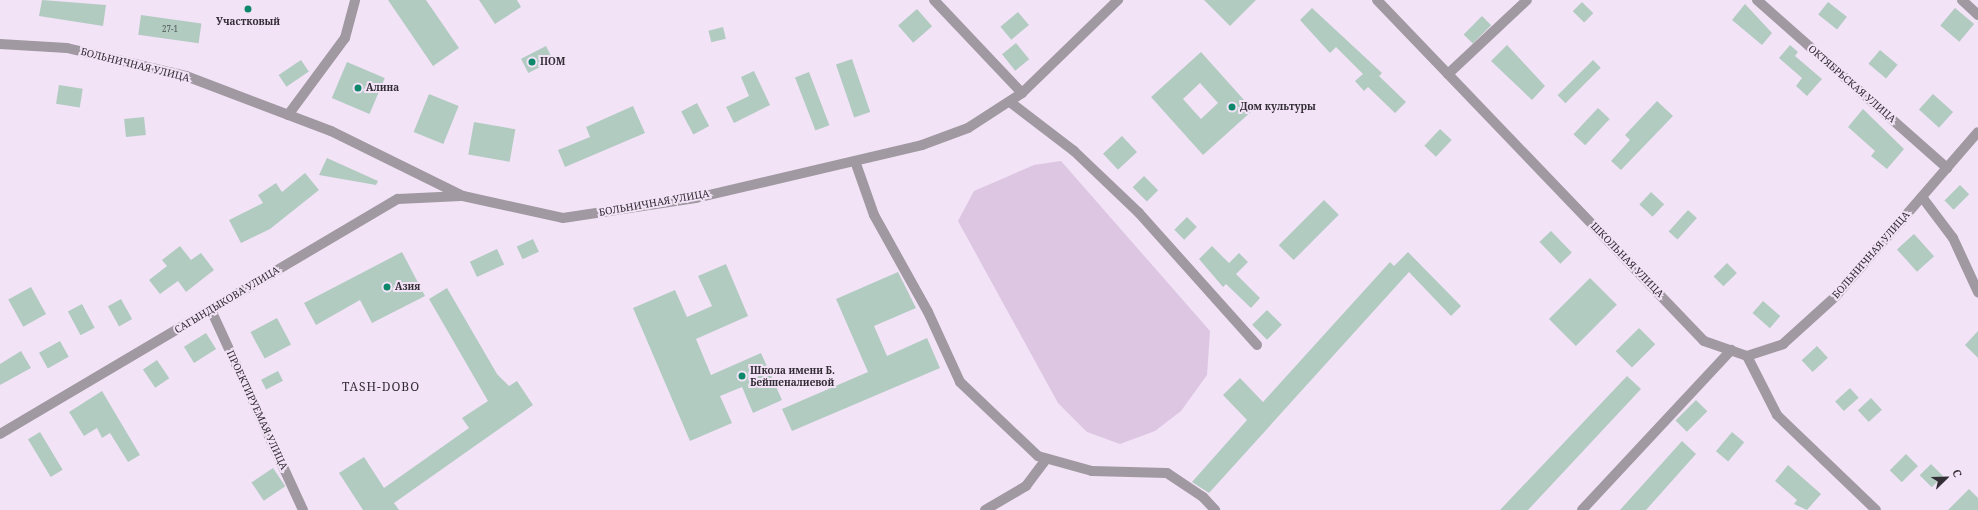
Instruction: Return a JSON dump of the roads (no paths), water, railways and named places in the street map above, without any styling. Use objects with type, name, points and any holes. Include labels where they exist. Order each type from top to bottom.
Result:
[{"type":"street","points":[[288,115],[345,38],[355,0]]},
{"type":"street","points":[[934,0],[1022,93]]},
{"type":"street","name":"БОЛЬНИЧНАЯ УЛИЦА","points":[[0,44],[67,48],[186,76],[331,131],[463,196],[563,218],[696,198],[922,145],[968,128],[1022,93],[1118,0]]},
{"type":"street","name":"ШКОЛЬНАЯ УЛИЦА","points":[[1377,0],[1704,341],[1747,356]]},
{"type":"street","points":[[1448,74],[1527,0]]},
{"type":"street","name":"ОКТЯБРЬСКАЯ УЛИЦА","points":[[1757,0],[1947,168]]},
{"type":"street","points":[[1962,0],[1978,15]]},
{"type":"street","points":[[1010,102],[1074,151],[1139,213],[1257,345]]},
{"type":"street","name":"БОЛЬНИЧНАЯ УЛИЦА","points":[[1747,356],[1783,344],[1824,308],[1978,132]]},
{"type":"street","points":[[855,160],[874,215],[928,312],[960,382],[1038,456],[1092,471],[1167,473],[1203,496],[1215,510]]},
{"type":"street","name":"САГЫНДЫКОВА УЛИЦА","points":[[0,434],[398,199],[463,196]]},
{"type":"street","points":[[1922,197],[1953,238],[1978,292]]},
{"type":"street","name":"ПРОЕКТИРУЕМАЯ УЛИЦА","points":[[211,310],[303,510]]},
{"type":"street","points":[[1582,510],[1731,350]]},
{"type":"street","points":[[1747,356],[1777,415],[1876,510]]},
{"type":"street","points":[[985,510],[1026,486],[1046,459]]},
{"type":"place","name":"Участковый","points":[[248,9]]},
{"type":"place","name":"ПОМ","points":[[532,62]]},
{"type":"place","name":"Алина","points":[[358,88]]},
{"type":"place","name":"Дом культуры","points":[[1232,107]]},
{"type":"place","name":"Азия","points":[[387,287]]},
{"type":"place","name":"Школа имени Б. Бейшеналиевой","points":[[742,376]]},
{"type":"district","name":"TASH-DOBO","points":[[381,387]]}]
